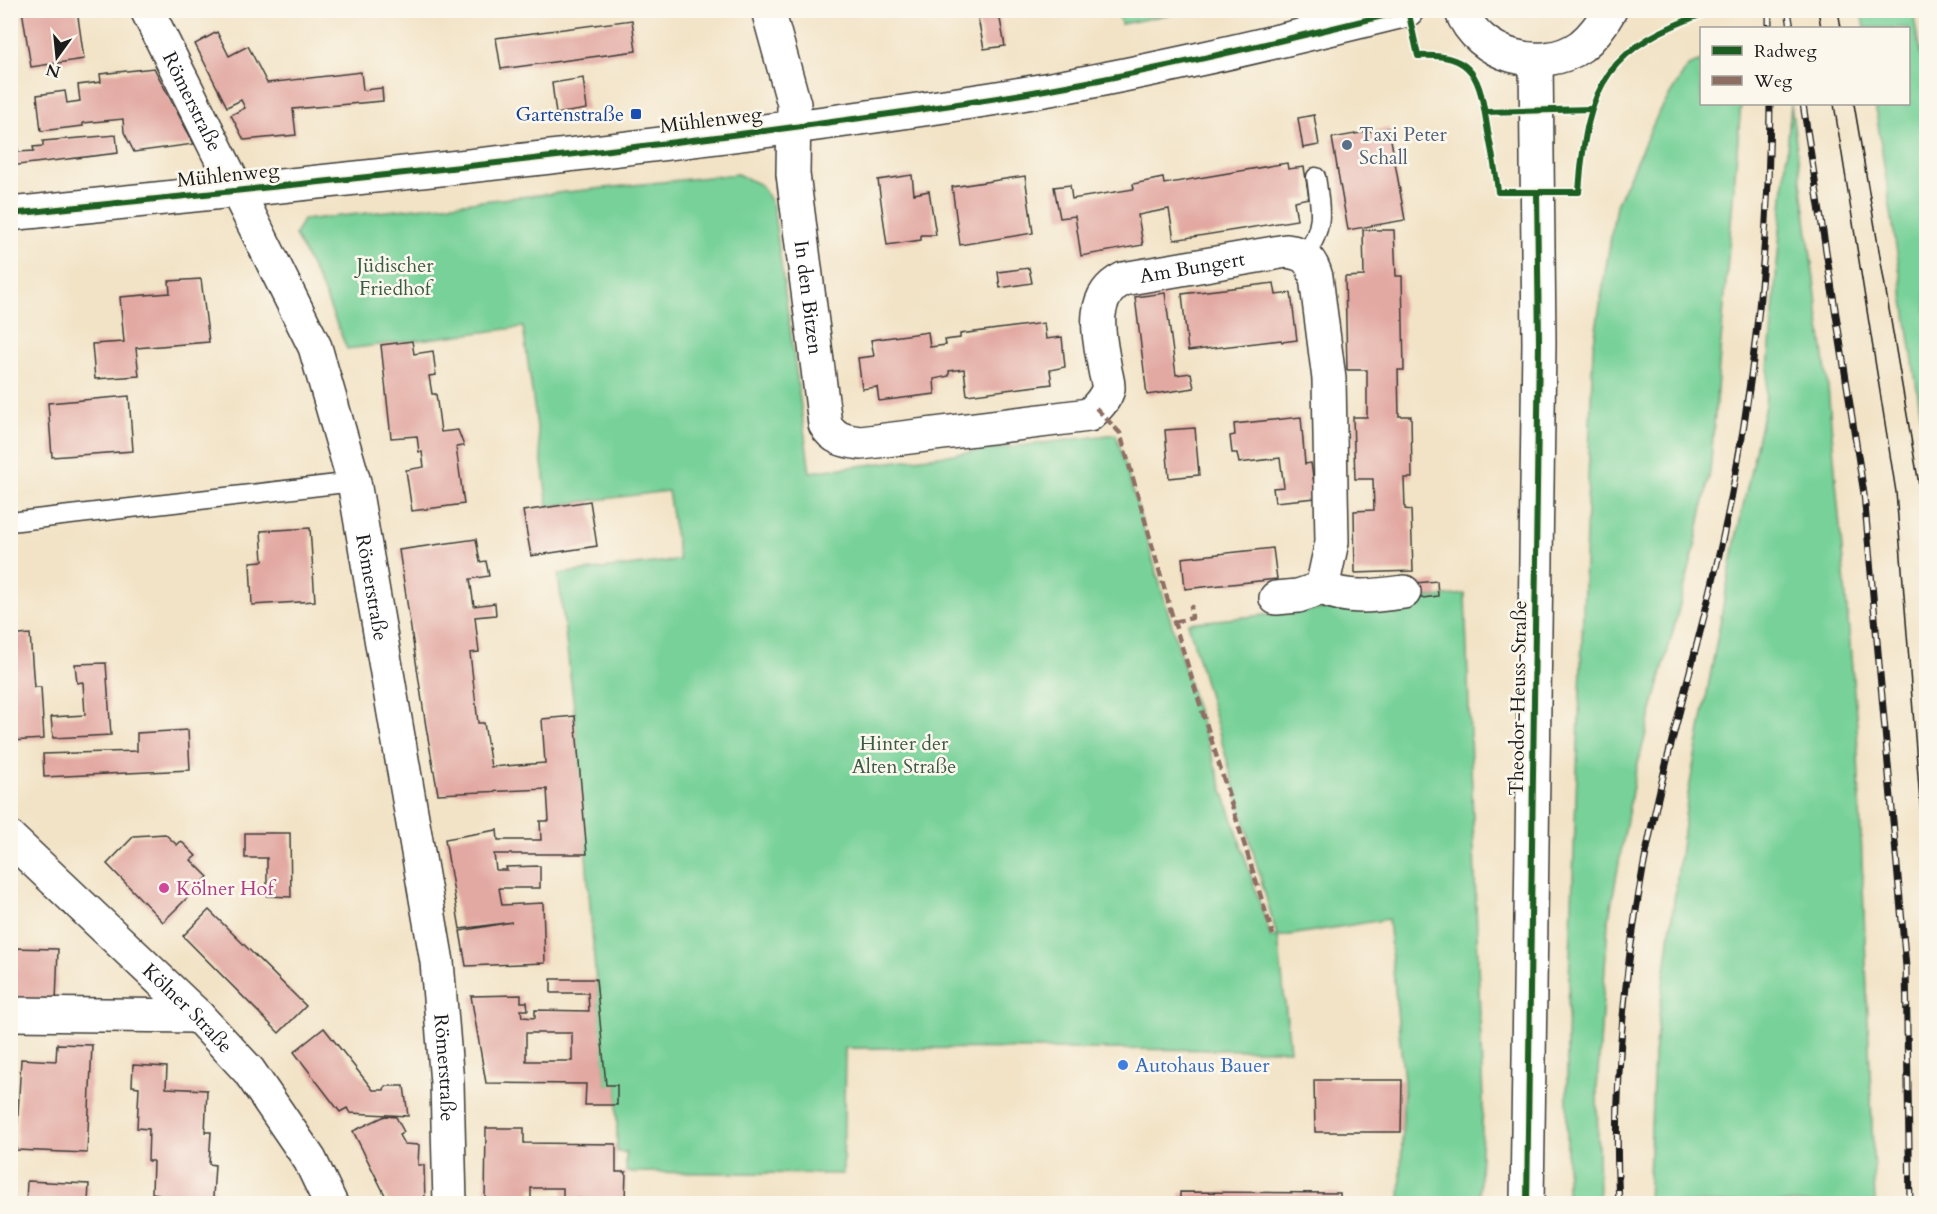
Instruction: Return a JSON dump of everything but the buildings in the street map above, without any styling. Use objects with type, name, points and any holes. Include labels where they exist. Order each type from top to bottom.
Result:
[{"type":"street","name":"Römerstraße","points":[[147,10],[315,347],[354,482],[437,962],[447,1083],[450,1203]]},
{"type":"street","points":[[768,10],[794,104],[794,127]]},
{"type":"street","name":"Mühlenweg","points":[[10,214],[794,127],[992,99],[1185,64],[1407,10]]},
{"type":"street","points":[[1461,10],[1471,29],[1484,42],[1516,58],[1536,60],[1558,57],[1580,47],[1598,31],[1610,10]]},
{"type":"street","name":"Theodor-Heuss-Straße","points":[[1527,1203],[1538,366],[1536,60]]},
{"type":"street","name":"In den Bitzen","points":[[794,127],[793,174],[825,424],[830,433],[844,441],[861,443]]},
{"type":"street","name":"Am Bungert","points":[[861,443],[1089,415],[1108,388],[1098,321],[1100,303],[1112,285],[1123,279],[1286,251],[1305,256]]},
{"type":"street","points":[[1305,256],[1313,265],[1316,277],[1329,379],[1332,542],[1322,588]]},
{"type":"street","points":[[1276,598],[1298,596],[1322,588],[1339,595],[1363,597],[1404,592]]},
{"type":"street","name":"Kölner Straße","points":[[10,838],[198,1016],[249,1071],[310,1160],[331,1203]]},
{"type":"street","points":[[10,1014],[198,1016]]},
{"type":"lane","points":[[1305,256],[1316,240],[1322,219],[1316,177]]},
{"type":"lane","points":[[10,522],[354,482]]},
{"type":"green space","points":[[1118,10],[1187,11],[1121,24]]},
{"type":"green space","points":[[1861,11],[1913,11],[1926,89],[1926,450],[1875,105],[1910,105],[1910,27],[1864,27]]},
{"type":"green space","points":[[1700,61],[1700,105],[1741,105],[1710,472],[1694,551],[1635,775],[1608,923],[1597,1090],[1599,1203],[1567,1203],[1567,1036],[1593,348],[1616,205],[1658,114],[1688,66]]},
{"type":"green space","points":[[1791,105],[1828,387],[1857,726],[1875,1203],[1648,1203],[1654,1054],[1688,794],[1735,543],[1765,405]]},
{"type":"green space","name":"Hinter der Alten Straße","points":[[737,174],[761,185],[773,206],[810,472],[1116,434],[1195,704],[1271,937],[1277,936],[1188,623],[1465,594],[1483,1102],[1479,1203],[1400,1203],[1404,1081],[1388,919],[1278,937],[1290,1050],[845,1048],[843,1174],[626,1172],[626,1152],[617,1152],[617,1086],[606,1085],[600,1033],[575,716],[558,574],[679,560],[668,491],[548,506],[523,327],[347,349],[322,288],[295,235],[303,220]]},
{"type":"tram line","points":[[1818,10],[1821,27]]},
{"type":"tram line","points":[[1838,10],[1841,27]]},
{"type":"tram line","points":[[1834,105],[1896,492],[1926,879]]},
{"type":"tram line","points":[[1854,105],[1919,485],[1926,599]]},
{"type":"railway","points":[[1769,10],[1769,27]]},
{"type":"railway","points":[[1788,10],[1791,27]]},
{"type":"railway","points":[[1619,1204],[1617,1120],[1621,1036],[1630,952],[1653,821],[1723,536],[1749,392],[1764,248],[1770,105]]},
{"type":"railway","points":[[1803,105],[1864,494],[1906,967],[1910,1204]]},
{"type":"marked path","points":[[1096,408],[1120,433],[1174,622],[1273,935]]},
{"type":"marked path","points":[[1174,622],[1192,618],[1191,605]]},
{"type":"cycle path","points":[[10,214],[378,176],[869,117],[1096,81],[1407,10]]},
{"type":"cycle path","points":[[1408,10],[1418,56],[1453,59],[1464,65],[1478,85],[1498,192],[1579,192],[1588,122],[1597,95],[1609,73],[1626,55],[1649,38],[1714,10]]},
{"type":"cycle path","points":[[1485,112],[1591,109]]},
{"type":"cycle path","points":[[1527,1204],[1539,343],[1537,192]]},
{"type":"place","name":"Gartenstraße","points":[[636,114]]},
{"type":"place","name":"Taxi Peter Schall","points":[[1347,145]]},
{"type":"place","name":"Kölner Hof","points":[[164,888]]},
{"type":"place","name":"Autohaus Bauer","points":[[1123,1065]]},
{"type":"park label","name":"Jüdischer Friedhof","points":[[395,276]]}]
